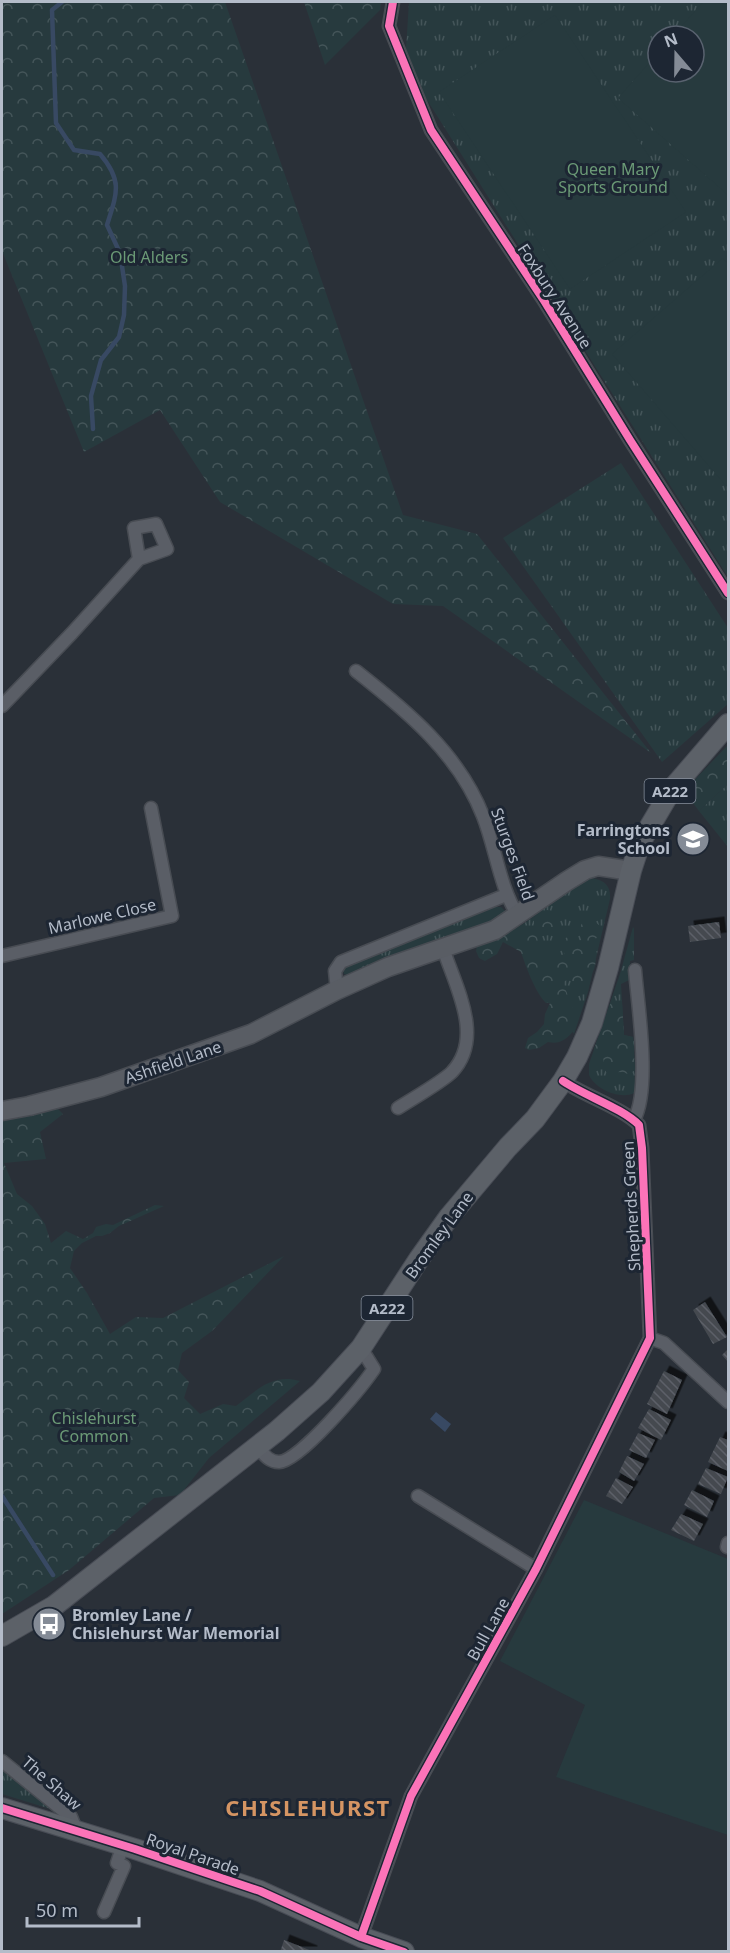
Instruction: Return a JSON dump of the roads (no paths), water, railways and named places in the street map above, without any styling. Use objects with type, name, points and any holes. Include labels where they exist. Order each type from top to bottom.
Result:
[{"type":"main road","name":"A222","points":[[631,871],[640,843],[672,789],[729,724]]},
{"type":"main road","name":"Bromley Lane","points":[[2,1636],[54,1606],[257,1446],[321,1392],[361,1348],[449,1217],[508,1147],[535,1119],[564,1081],[586,1038],[597,1008],[631,871]]},
{"type":"main road","name":"Royal Parade","points":[[2,1808],[123,1845],[260,1891],[365,1943],[404,1952]]},
{"type":"street","name":"Foxbury Avenue","points":[[393,2],[389,26],[431,130],[543,299],[630,440],[729,593]]},
{"type":"street","points":[[2,706],[72,633],[138,559]]},
{"type":"street","name":"Sturges Field","points":[[356,671],[409,715],[441,747],[462,777],[482,813],[506,895],[518,916]]},
{"type":"street","name":"Marlowe Close","points":[[2,956],[172,916],[151,808]]},
{"type":"street","name":"Ashfield Lane","points":[[2,1111],[101,1087],[251,1034],[388,967],[495,930],[585,870],[598,866],[631,871]]},
{"type":"street","points":[[337,990],[335,971],[341,962],[506,895]]},
{"type":"street","points":[[398,1108],[452,1072],[464,1054],[468,1037],[467,1018],[443,948]]},
{"type":"street","name":"Shepherds Green","points":[[634,1120],[641,1102],[641,1055],[635,970]]},
{"type":"street","name":"Shepherds Green","points":[[564,1081],[580,1093],[634,1120],[639,1125],[642,1148],[650,1338]]},
{"type":"street","points":[[650,1338],[664,1343],[729,1402]]},
{"type":"street","name":"Bull Lane","points":[[365,1943],[411,1796],[536,1569],[650,1338]]},
{"type":"street","points":[[257,1446],[268,1460],[277,1462],[287,1460],[325,1427],[362,1386],[374,1369],[361,1348]]},
{"type":"street","points":[[418,1496],[536,1569]]},
{"type":"street","name":"The Shaw","points":[[2,1761],[71,1817],[77,1832]]},
{"type":"street","points":[[104,1912],[123,1866],[117,1863],[123,1845]]},
{"type":"water","points":[[436,1412],[451,1424],[445,1432],[430,1419]]},
{"type":"waterway","points":[[62,2],[52,10],[56,123],[74,150],[100,154],[112,172],[116,188],[107,225],[120,253],[125,286],[124,315],[119,337],[101,360],[91,396],[93,429]]},
{"type":"waterway","points":[[2,1496],[53,1575]]},
{"type":"place","name":"Farringtons School","points":[[693,839]]},
{"type":"place","name":"Bromley Lane / Chislehurst War Memorial","points":[[49,1624]]},
{"type":"district","name":"CHISLEHURST","points":[[308,1807]]},
{"type":"park label","name":"Queen Mary Sports Ground","points":[[613,178]]},
{"type":"park label","name":"Old Alders","points":[[149,257]]},
{"type":"park label","name":"Chislehurst Common","points":[[94,1427]]}]
